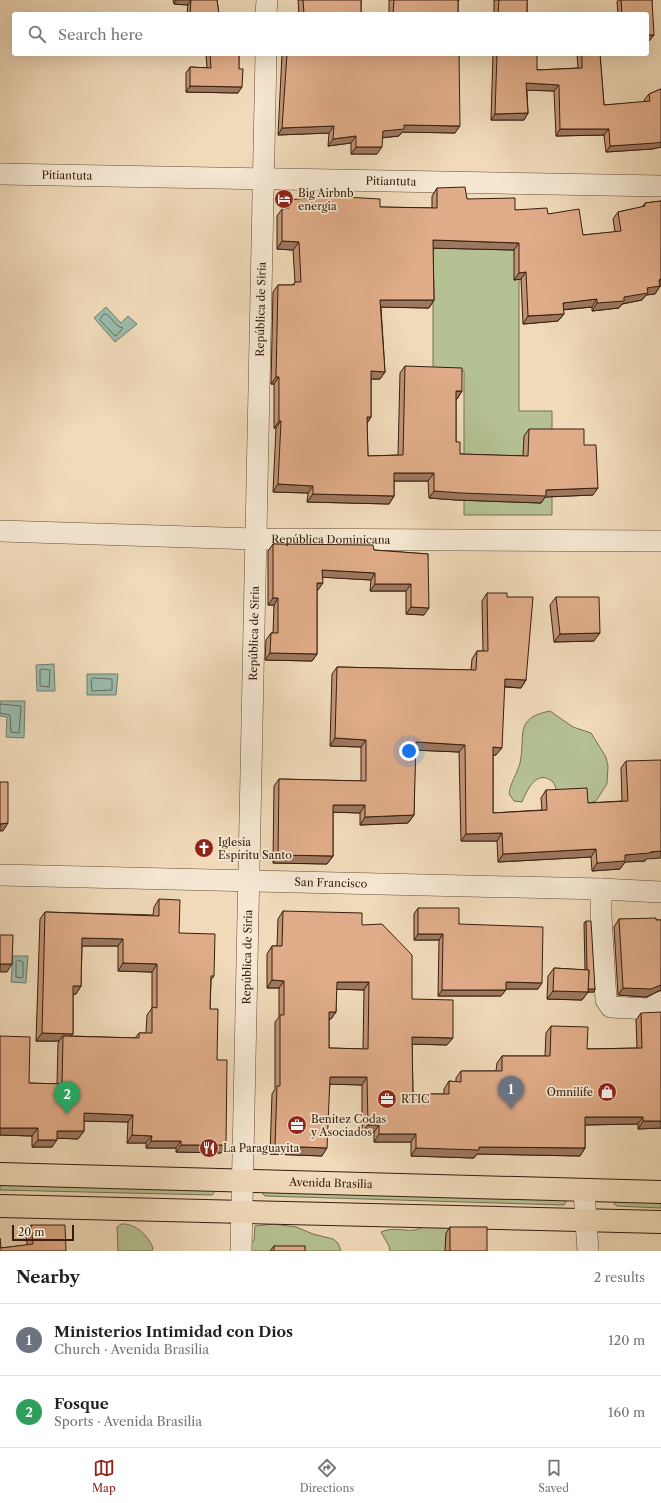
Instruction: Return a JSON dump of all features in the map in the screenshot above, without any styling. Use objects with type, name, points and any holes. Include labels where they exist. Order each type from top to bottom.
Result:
[{"type":"main road","name":"Avenida Brasilia","points":[[0,1174],[661,1192]]},
{"type":"main road","points":[[0,1206],[661,1222]]},
{"type":"street","points":[[266,12],[267,0]]},
{"type":"street","name":"República de Siria","points":[[241,1251],[241,1180],[266,56]]},
{"type":"street","name":"Pitiantuta","points":[[0,174],[661,186]]},
{"type":"street","name":"República Dominicana","points":[[0,532],[255,539],[661,541]]},
{"type":"street","name":"San Francisco","points":[[0,875],[601,889],[661,892]]},
{"type":"street","points":[[601,889],[601,916],[606,1000],[611,1006],[649,1009],[661,1002]]},
{"type":"street","points":[[584,1190],[588,1251]]},
{"type":"green space","points":[[433,219],[519,219],[519,411],[552,411],[552,515],[464,515],[464,371],[433,371]]},
{"type":"green space","points":[[550,711],[573,727],[591,733],[606,757],[608,766],[607,784],[596,801],[582,805],[556,789],[553,782],[547,778],[537,779],[533,782],[522,802],[514,801],[509,794],[520,763],[523,730],[526,723],[538,714]]},
{"type":"green space","points":[[0,1183],[214,1189],[214,1193],[212,1195],[0,1190]]},
{"type":"green space","points":[[263,1190],[565,1199],[566,1202],[564,1205],[265,1196],[263,1194]]},
{"type":"green space","points":[[615,1200],[661,1201],[661,1208],[617,1206],[614,1204]]},
{"type":"green space","points":[[428,1223],[449,1227],[455,1233],[452,1251],[390,1251],[389,1246],[381,1232],[394,1229],[416,1230]]},
{"type":"green space","points":[[121,1224],[132,1226],[141,1231],[151,1243],[153,1248],[152,1251],[118,1251],[117,1227]]},
{"type":"green space","points":[[274,1224],[296,1227],[313,1234],[333,1239],[338,1243],[341,1251],[244,1251],[254,1240],[255,1226]]},
{"type":"water","points":[[106,307],[121,323],[128,316],[137,324],[115,342],[94,318]]},
{"type":"water","points":[[54,664],[55,691],[37,691],[36,665]]},
{"type":"water","points":[[87,674],[118,674],[116,695],[87,695]]},
{"type":"water","points":[[0,701],[25,701],[24,738],[6,737],[7,717],[0,716]]},
{"type":"water","points":[[13,956],[28,956],[26,983],[11,982]]},
{"type":"building","points":[[191,0],[217,0],[219,12],[190,12]]},
{"type":"building","points":[[303,0],[361,0],[361,12],[304,12]]},
{"type":"building","points":[[394,0],[458,0],[458,12],[393,12]]},
{"type":"building","points":[[499,0],[527,0],[527,12],[498,12]]},
{"type":"building","points":[[621,0],[652,0],[654,35],[649,35],[649,12],[622,12]]},
{"type":"building","points":[[210,56],[239,56],[239,69],[243,69],[242,87],[190,86],[190,67],[211,68]]},
{"type":"building","points":[[287,56],[459,56],[460,126],[404,125],[404,129],[383,131],[382,147],[356,147],[356,136],[333,139],[334,126],[282,128]]},
{"type":"building","points":[[497,56],[537,56],[537,70],[582,68],[582,56],[600,56],[604,105],[650,101],[649,94],[661,89],[661,142],[610,146],[609,129],[560,129],[559,85],[526,83],[528,113],[495,114]]},
{"type":"building","points":[[465,187],[467,199],[515,198],[515,210],[547,208],[548,214],[579,209],[583,235],[621,231],[618,212],[645,206],[645,203],[661,201],[660,286],[647,288],[648,293],[624,297],[624,301],[597,303],[597,299],[563,303],[564,314],[528,316],[526,272],[519,273],[519,243],[433,240],[434,300],[380,300],[385,372],[371,371],[371,417],[367,417],[368,456],[403,455],[405,366],[462,368],[462,391],[456,391],[456,442],[460,442],[460,454],[528,456],[529,429],[584,429],[584,445],[596,445],[598,488],[546,490],[546,496],[434,491],[434,473],[394,473],[394,496],[313,494],[313,486],[278,484],[281,421],[279,421],[279,377],[276,377],[278,285],[294,285],[295,282],[301,282],[299,242],[282,241],[282,209],[289,208],[289,200],[327,196],[380,199],[380,207],[437,208],[437,188]]},
{"type":"building","points":[[273,544],[373,545],[374,550],[428,554],[429,608],[411,607],[411,584],[375,584],[375,573],[322,570],[323,583],[317,583],[317,654],[270,653],[271,633],[278,633],[278,598],[273,598]]},
{"type":"building","points":[[487,593],[507,593],[507,597],[533,597],[526,680],[505,679],[502,748],[493,747],[493,813],[547,810],[546,790],[587,788],[588,803],[628,801],[626,761],[661,760],[661,851],[625,855],[625,861],[597,863],[596,849],[503,854],[502,833],[466,834],[465,745],[416,742],[414,815],[365,817],[365,805],[333,805],[333,856],[278,855],[279,779],[366,781],[366,740],[335,738],[337,667],[476,670],[477,651],[488,651]]},
{"type":"building","points":[[556,597],[599,597],[600,633],[560,634]]},
{"type":"building","points":[[0,782],[8,782],[8,823],[0,824]]},
{"type":"building","points":[[159,899],[180,900],[179,933],[215,934],[214,976],[211,976],[210,1009],[218,1009],[217,1060],[227,1060],[226,1145],[181,1145],[181,1141],[151,1141],[152,1136],[132,1135],[133,1115],[84,1113],[84,1131],[57,1131],[57,1140],[38,1140],[38,1128],[0,1128],[0,1036],[30,1037],[29,1083],[62,1084],[63,1036],[139,1038],[139,1033],[152,1033],[152,1007],[157,1008],[157,964],[123,963],[123,939],[82,938],[81,986],[73,986],[73,1034],[42,1033],[45,912],[159,916]]},
{"type":"building","points":[[418,908],[459,908],[459,924],[543,927],[542,983],[506,982],[506,990],[442,990],[443,934],[418,934]]},
{"type":"building","points":[[283,911],[362,913],[362,925],[382,924],[412,955],[412,999],[453,1000],[453,1038],[412,1037],[413,1094],[449,1094],[449,1081],[461,1082],[461,1071],[502,1071],[502,1056],[550,1056],[551,1026],[588,1027],[587,1049],[642,1048],[641,1013],[661,1012],[661,1121],[643,1121],[643,1117],[585,1117],[585,1148],[479,1147],[479,1150],[416,1148],[416,1134],[379,1134],[379,1125],[368,1125],[367,1077],[330,1077],[327,1148],[275,1146],[277,1086],[280,1086],[280,1015],[284,1015],[284,981],[272,980],[272,946],[282,946]],"holes":[[[337,982],[369,982],[368,1049],[329,1048],[329,1012],[336,1012]]]},
{"type":"building","points":[[656,918],[656,920],[661,920],[661,985],[651,989],[623,988],[619,919]]},
{"type":"building","points":[[586,921],[591,921],[595,989],[588,989],[589,970],[587,970]]},
{"type":"building","points":[[0,935],[13,935],[12,964],[0,964]]},
{"type":"building","points":[[554,968],[589,970],[588,992],[553,991]]},
{"type":"building","points":[[31,1225],[65,1225],[66,1251],[0,1251],[0,1238],[1,1248],[33,1244]]},
{"type":"building","points":[[450,1227],[487,1227],[487,1251],[450,1251]]},
{"type":"building","points":[[274,1246],[305,1246],[305,1251],[274,1251]]},
{"type":"place","name":"Big Airbnb energia","points":[[284,199]]},
{"type":"place","name":"Iglesia Espíritu Santo","points":[[204,848]]},
{"type":"place","name":"Omnilife","points":[[607,1092]]},
{"type":"place","name":"RTIC","points":[[387,1099]]},
{"type":"place","name":"Ministerios Intimidad con Dios","points":[[511,1109]]},
{"type":"place","name":"Fosque","points":[[67,1114]]},
{"type":"place","name":"Benítez Codas y Asociados","points":[[297,1125]]},
{"type":"place","name":"La Paraguayita","points":[[209,1148]]}]
